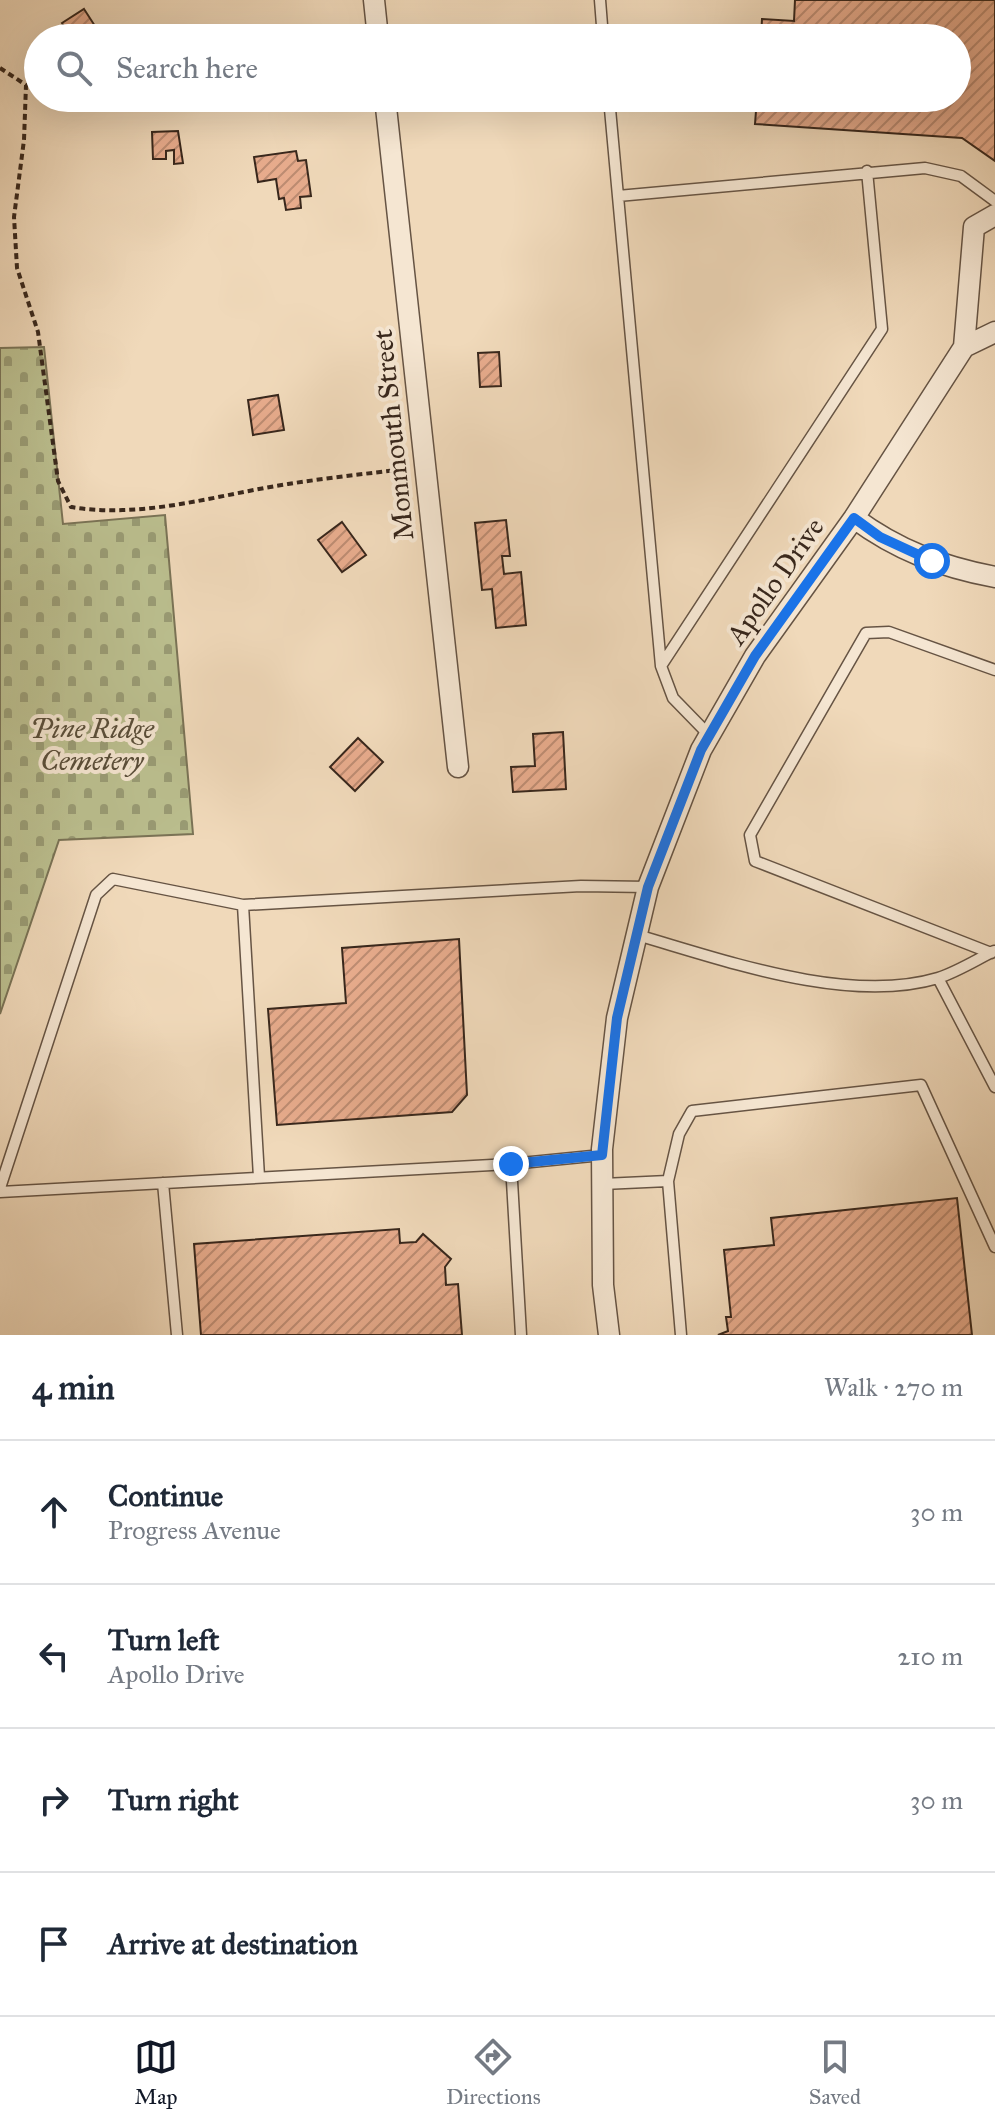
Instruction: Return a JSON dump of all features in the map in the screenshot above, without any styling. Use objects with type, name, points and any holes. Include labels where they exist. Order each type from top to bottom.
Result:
[{"type":"street","points":[[374,0],[377,24]]},
{"type":"street","name":"Monmouth Street","points":[[387,112],[458,767]]},
{"type":"street","name":"Apollo Drive","points":[[609,1335],[603,1285],[602,1155],[617,1018],[648,887],[709,735],[755,656],[854,518],[964,347],[974,227],[995,215]]},
{"type":"street","points":[[964,347],[995,332]]},
{"type":"street","points":[[854,518],[904,550],[967,572],[995,577]]},
{"type":"lane","points":[[600,0],[602,24]]},
{"type":"lane","points":[[610,112],[661,666],[673,698],[709,735]]},
{"type":"lane","points":[[618,196],[925,168],[961,176],[995,201]]},
{"type":"lane","points":[[661,666],[882,329],[867,171]]},
{"type":"lane","points":[[993,952],[755,861],[750,835],[866,633],[889,632],[995,670]]},
{"type":"lane","points":[[602,1155],[511,1164],[0,1190],[96,895],[113,879],[243,905],[581,886],[648,887]]},
{"type":"lane","points":[[243,905],[259,1177]]},
{"type":"lane","points":[[637,935],[720,959],[820,981],[887,985],[938,978],[993,952]]},
{"type":"lane","points":[[938,978],[995,1087]]},
{"type":"lane","points":[[681,1335],[668,1181],[679,1134],[692,1111],[921,1085],[995,1247]]},
{"type":"lane","points":[[511,1164],[521,1335]]},
{"type":"lane","points":[[603,1184],[668,1181]]},
{"type":"lane","points":[[163,1183],[177,1335]]},
{"type":"path","points":[[0,68],[24,84]]},
{"type":"path","points":[[25,112],[14,217],[17,268],[38,332],[58,481],[71,507],[100,511],[181,505],[287,484],[425,466]]},
{"type":"green space","name":"Pine Ridge Cemetery","points":[[44,347],[63,524],[165,515],[193,834],[59,840],[0,1014],[0,348]]},
{"type":"building","points":[[795,0],[995,0],[995,161],[962,138],[755,124],[756,112],[971,112],[971,24],[762,24],[762,19],[794,21]]},
{"type":"building","points":[[84,9],[94,24],[63,24]]},
{"type":"building","points":[[178,131],[183,163],[174,164],[174,150],[166,151],[166,159],[153,159],[152,132]]},
{"type":"building","points":[[296,151],[298,161],[306,160],[311,196],[300,197],[301,208],[286,210],[284,198],[279,199],[276,179],[258,182],[254,157]]},
{"type":"building","points":[[499,352],[501,386],[480,387],[478,353]]},
{"type":"building","points":[[278,395],[284,430],[253,435],[248,400]]},
{"type":"building","points":[[506,520],[510,556],[502,556],[504,574],[521,572],[526,625],[496,628],[492,589],[482,590],[475,523]]},
{"type":"building","points":[[342,522],[366,555],[342,572],[318,540]]},
{"type":"building","points":[[563,732],[566,789],[513,792],[511,767],[535,766],[533,734]]},
{"type":"building","points":[[358,738],[383,762],[355,791],[330,767]]},
{"type":"building","points":[[459,939],[467,1095],[452,1112],[277,1125],[268,1009],[346,1003],[342,948]]},
{"type":"building","points":[[957,1198],[972,1335],[718,1335],[728,1331],[726,1317],[731,1317],[724,1250],[774,1245],[771,1218]]},
{"type":"building","points":[[399,1229],[400,1243],[416,1242],[423,1234],[451,1259],[445,1267],[446,1285],[458,1284],[462,1335],[201,1335],[194,1244]]},
{"type":"route","points":[[511,1164],[602,1155],[617,1018],[648,887],[701,750],[755,656],[854,518],[880,537],[932,561]]}]
